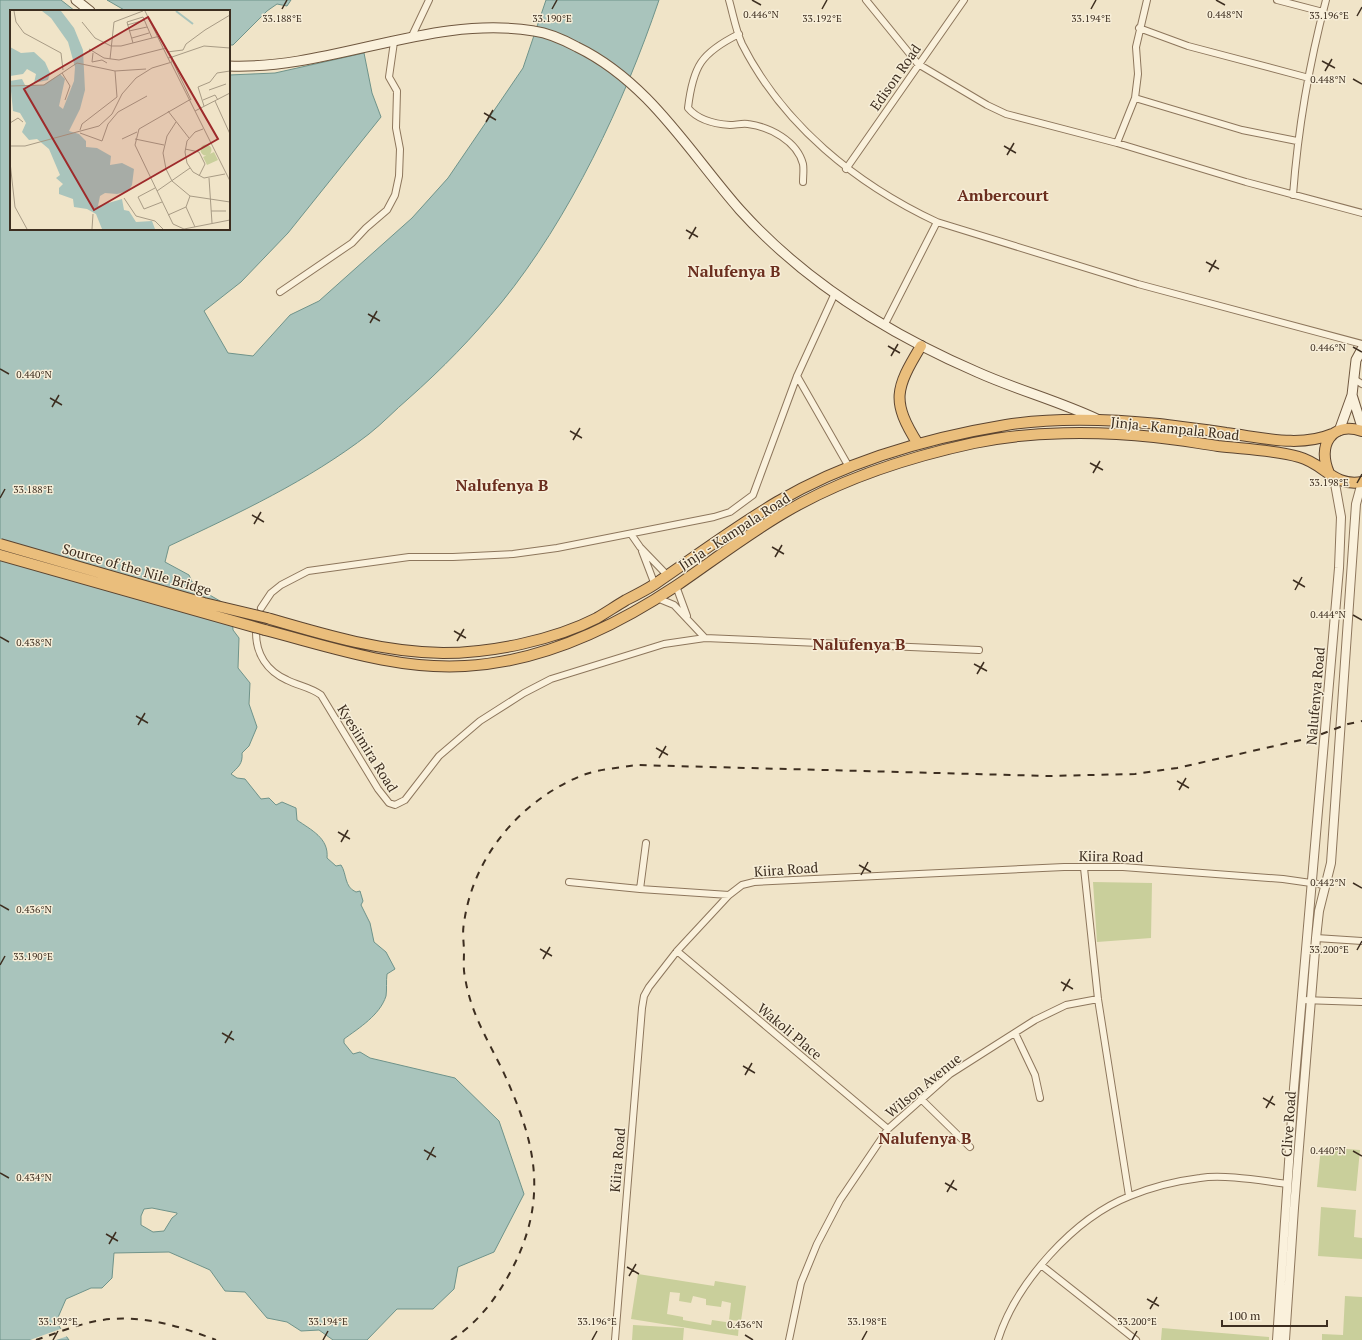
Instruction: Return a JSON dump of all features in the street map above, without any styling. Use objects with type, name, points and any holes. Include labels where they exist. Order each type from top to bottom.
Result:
[{"type":"highway","points":[[918,444],[907,426],[900,409],[898,391],[901,380],[921,346]]},
{"type":"highway","name":"Jinja - Kampala Road","points":[[267,618],[369,646],[444,653],[501,648],[570,629],[596,618],[655,584],[779,501],[850,467],[882,454],[918,444],[1008,425],[1067,420],[1155,424],[1293,442],[1325,437],[1347,429],[1362,431]]},
{"type":"highway","points":[[1336,433],[1326,442],[1324,457],[1332,476],[1351,483],[1362,482]]},
{"type":"highway","name":"Jinja - Kampala Road","points":[[260,631],[358,656],[387,661],[443,666],[468,666],[527,657],[550,650],[601,630],[676,586],[784,512],[820,495],[887,467],[975,443],[1009,437],[1043,434],[1098,434],[1154,437],[1300,457],[1332,476]]},
{"type":"highway","name":"Source of the Nile Bridge","points":[[0,544],[204,603],[267,618]]},
{"type":"highway","name":"Source of the Nile Bridge","points":[[0,555],[260,631]]},
{"type":"main road","points":[[76,0],[89,10]]},
{"type":"main road","points":[[230,66],[292,62],[376,46],[448,30],[513,28],[537,31],[561,39],[599,58],[619,73],[660,112],[740,210],[792,261],[835,293],[884,326],[921,346],[978,373],[1071,406],[1101,421]]},
{"type":"main road","points":[[1336,433],[1352,395],[1356,360],[1362,349]]},
{"type":"main road","points":[[1352,395],[1362,427]]},
{"type":"street","points":[[411,38],[429,0]]},
{"type":"street","points":[[729,0],[742,43],[771,91],[804,131],[846,168],[917,213],[937,222],[1138,284],[1362,344]]},
{"type":"street","points":[[866,0],[918,64],[987,105],[1006,114],[1116,143],[1293,195],[1362,213]]},
{"type":"street","name":"Edison Road","points":[[846,168],[964,0]]},
{"type":"street","points":[[1116,143],[1135,98],[1138,74],[1136,47],[1146,0]]},
{"type":"street","points":[[1277,0],[1323,12]]},
{"type":"street","points":[[1293,195],[1297,141],[1326,0]]},
{"type":"street","points":[[1139,28],[1188,46],[1309,78]]},
{"type":"street","points":[[739,34],[710,51],[700,62],[694,76],[688,108],[701,118],[713,122],[730,125],[748,124],[783,137],[796,149],[803,164],[803,182]]},
{"type":"street","points":[[280,292],[352,243],[366,228],[387,210],[395,195],[399,176],[400,149],[396,128],[397,91],[389,77],[394,42]]},
{"type":"street","points":[[1135,98],[1236,128],[1297,141]]},
{"type":"street","points":[[884,326],[937,222]]},
{"type":"street","points":[[261,608],[271,593],[276,589],[308,571],[409,557],[453,557],[513,554],[589,543],[725,513],[743,504],[753,495],[797,376],[835,293]]},
{"type":"street","points":[[797,376],[850,467]]},
{"type":"street","points":[[1354,379],[1362,384]]},
{"type":"street","name":"Nalufenya Road","points":[[1309,917],[1339,568],[1341,517],[1332,476]]},
{"type":"street","name":"Nalufenya Road","points":[[1319,911],[1331,863],[1356,504],[1362,482]]},
{"type":"street","points":[[631,534],[640,547],[667,575]]},
{"type":"street","points":[[640,547],[655,584]]},
{"type":"street","points":[[676,586],[689,621]]},
{"type":"street","points":[[657,598],[674,605],[704,638],[979,650]]},
{"type":"street","name":"Kyesiimira Road","points":[[260,631],[256,642],[266,664],[275,674],[288,681],[312,689],[321,695],[366,772],[388,803],[395,805],[405,800],[438,756],[480,721],[524,693],[551,679],[584,668],[664,644],[704,638]]},
{"type":"street","points":[[640,889],[646,844]]},
{"type":"street","points":[[1084,868],[1098,999],[1129,1196]]},
{"type":"street","name":"Kiira Road","points":[[615,1340],[644,996],[649,987],[677,951],[729,894],[742,886],[754,882],[1084,868],[1151,869],[1325,885]]},
{"type":"street","points":[[569,882],[640,889],[729,894]]},
{"type":"street","name":"Clive Road","points":[[1285,1340],[1293,1216],[1319,911]]},
{"type":"street","name":"Clive Road","points":[[1277,1340],[1309,917]]},
{"type":"street","points":[[1316,938],[1362,941]]},
{"type":"street","name":"Wakoli Place","points":[[677,951],[888,1129]]},
{"type":"street","name":"Wilson Avenue","points":[[789,1340],[801,1283],[817,1244],[840,1200],[888,1129],[950,1074],[1035,1020],[1066,1006],[1098,999]]},
{"type":"street","points":[[1302,1000],[1362,1002]]},
{"type":"street","points":[[1015,1033],[1035,1075],[1040,1098]]},
{"type":"street","points":[[921,1099],[970,1148]]},
{"type":"street","points":[[998,1340],[1010,1311],[1041,1265],[1080,1227],[1098,1214],[1129,1196],[1168,1183],[1202,1177],[1246,1179],[1288,1184]]},
{"type":"street","points":[[1041,1265],[1136,1340]]},
{"type":"green space","points":[[1093,882],[1152,883],[1151,938],[1097,942]]},
{"type":"green space","points":[[1321,1147],[1360,1150],[1356,1191],[1317,1187]]},
{"type":"green space","points":[[1321,1207],[1356,1210],[1354,1237],[1362,1238],[1362,1259],[1318,1256]]},
{"type":"green space","points":[[638,1274],[714,1286],[715,1281],[746,1286],[741,1321],[729,1320],[731,1303],[722,1301],[721,1307],[706,1305],[706,1299],[693,1296],[691,1303],[679,1301],[680,1293],[670,1292],[667,1314],[683,1317],[683,1320],[711,1325],[712,1320],[739,1324],[738,1336],[631,1319]]},
{"type":"green space","points":[[1345,1296],[1362,1297],[1362,1340],[1322,1340],[1322,1334],[1343,1335]]},
{"type":"green space","points":[[633,1325],[684,1328],[683,1340],[632,1340]]},
{"type":"green space","points":[[1162,1328],[1269,1337],[1269,1340],[1161,1340]]},
{"type":"water","points":[[0,0],[61,0],[74,10],[10,10],[10,230],[230,230],[230,75],[275,73],[364,53],[372,93],[381,117],[288,233],[241,282],[204,311],[228,353],[253,356],[290,315],[319,301],[412,218],[448,178],[523,68],[546,0],[659,0],[629,79],[593,158],[550,234],[526,270],[501,303],[457,352],[433,376],[369,434],[322,467],[272,495],[169,546],[165,562],[189,575],[194,586],[227,605],[232,615],[233,630],[239,638],[238,668],[250,683],[249,704],[257,727],[249,746],[242,753],[240,765],[231,774],[237,778],[245,779],[261,799],[269,798],[276,805],[282,802],[296,808],[297,820],[318,835],[325,845],[327,858],[336,866],[341,865],[349,887],[352,890],[356,892],[360,891],[363,901],[361,905],[370,923],[374,942],[386,952],[395,969],[387,974],[386,996],[379,1009],[362,1026],[344,1039],[344,1043],[353,1054],[360,1052],[370,1058],[455,1078],[499,1121],[524,1194],[494,1252],[458,1267],[454,1289],[433,1309],[397,1309],[367,1340],[333,1340],[319,1330],[301,1331],[287,1322],[267,1318],[245,1292],[225,1291],[210,1270],[169,1252],[114,1253],[112,1278],[102,1288],[91,1288],[66,1299],[56,1322],[69,1340],[0,1340]],"holes":[[[152,1208],[177,1214],[172,1218],[164,1231],[153,1232],[141,1225],[141,1216],[144,1209]]]},
{"type":"water","points":[[107,0],[291,0],[287,6],[277,4],[267,11],[233,45],[230,45],[230,10],[124,10]]},
{"type":"pier","points":[[63,1328],[68,1336],[56,1340],[30,1340]]},
{"type":"railway","points":[[451,1340],[481,1315],[504,1284],[516,1261],[526,1235],[532,1211],[534,1187],[533,1164],[529,1141],[513,1094],[471,1002],[464,971],[463,930],[469,898],[489,853],[520,815],[540,799],[560,786],[583,775],[602,770],[636,765],[1050,776],[1135,774],[1177,768],[1314,737],[1348,724],[1362,721]]},
{"type":"railway","points":[[36,1340],[73,1327],[111,1319],[138,1319],[151,1321],[177,1327],[216,1340]]},
{"type":"district","name":"Ambercourt","points":[[1003,195]]},
{"type":"district","name":"Nalufenya B","points":[[734,271]]},
{"type":"district","name":"Nalufenya B","points":[[502,485]]},
{"type":"district","name":"Nalufenya B","points":[[859,644]]},
{"type":"district","name":"Nalufenya B","points":[[925,1138]]}]
